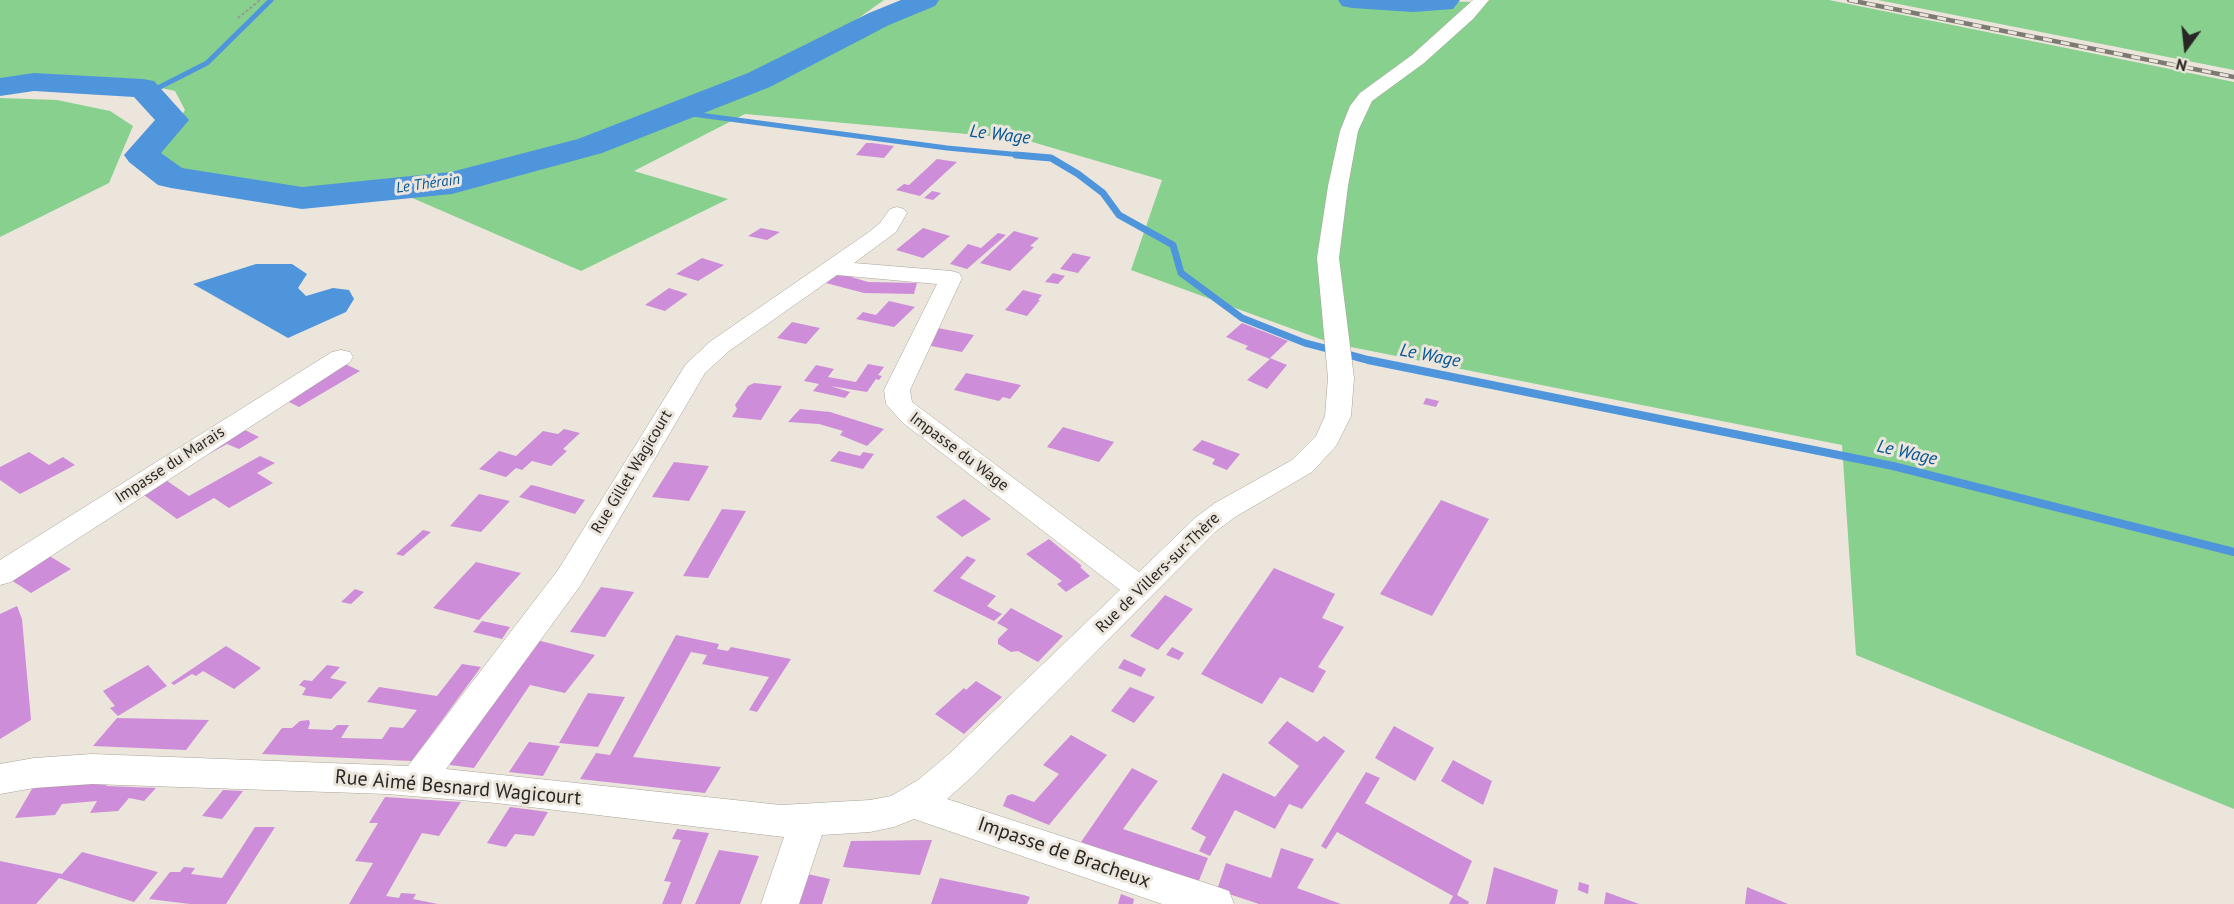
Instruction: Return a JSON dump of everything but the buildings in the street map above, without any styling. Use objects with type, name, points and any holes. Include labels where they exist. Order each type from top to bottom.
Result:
[{"type":"street","name":"Rue de Villers-sur-Thère","points":[[914,803],[962,765],[1210,521],[1295,470],[1327,440],[1338,416],[1340,354],[1330,289],[1329,258],[1346,144],[1359,106],[1372,91],[1418,59],[1444,37],[1481,0]]},
{"type":"street","name":"Rue Gillet Wagicourt","points":[[417,781],[568,578],[695,369],[720,346],[877,237],[897,213]]},
{"type":"street","name":"Impasse du Wage","points":[[833,267],[951,279],[897,390],[899,404],[912,417],[1140,589]]},
{"type":"street","name":"Impasse du Marais","points":[[0,574],[341,357]]},
{"type":"street","name":"Rue Aimé Besnard Wagicourt","points":[[0,779],[34,773],[92,769],[417,781],[753,818],[808,821],[870,816],[894,811],[914,803]]},
{"type":"street","name":"Impasse de Bracheux","points":[[914,803],[1215,904]]},
{"type":"street","points":[[780,904],[808,821]]},
{"type":"path","points":[[238,18],[260,0]]},
{"type":"green space","points":[[0,0],[884,0],[846,27],[738,81],[574,142],[436,180],[307,192],[180,171],[157,152],[185,110],[175,91],[118,79],[49,77],[0,79]]},
{"type":"green space","points":[[917,0],[1478,2],[1482,0],[1829,0],[2234,82],[2234,809],[1856,655],[1842,445],[1331,343],[1131,270],[1162,180],[1022,139],[745,114],[634,171],[728,199],[581,271],[410,197],[642,134]]},
{"type":"green space","points":[[1878,0],[2234,0],[2234,70]]},
{"type":"green space","points":[[0,98],[57,100],[110,111],[133,126],[109,183],[0,237]]},
{"type":"water","points":[[256,264],[292,264],[307,274],[298,288],[306,296],[333,288],[349,290],[354,299],[346,312],[288,338],[193,284]]},
{"type":"waterway","points":[[148,93],[207,63],[271,0]]},
{"type":"waterway","name":"Le Thérain","points":[[0,87],[34,82],[143,88],[173,120],[141,155],[171,177],[302,198],[452,183],[590,146],[759,80],[879,19],[925,0]]},
{"type":"waterway","name":"Le Thérain","points":[[1352,0],[1413,4],[1443,3],[1446,0]]},
{"type":"waterway","name":"Le Wage","points":[[677,112],[947,148],[1032,156]]},
{"type":"waterway","name":"Le Wage","points":[[1016,155],[1051,158],[1078,174],[1103,193],[1119,215],[1173,245],[1181,273],[1242,318],[1305,343],[1336,351]]},
{"type":"waterway","name":"Le Wage","points":[[1331,350],[1368,360],[1893,466],[2234,552]]},
{"type":"railway","points":[[1849,0],[2234,77]]}]
